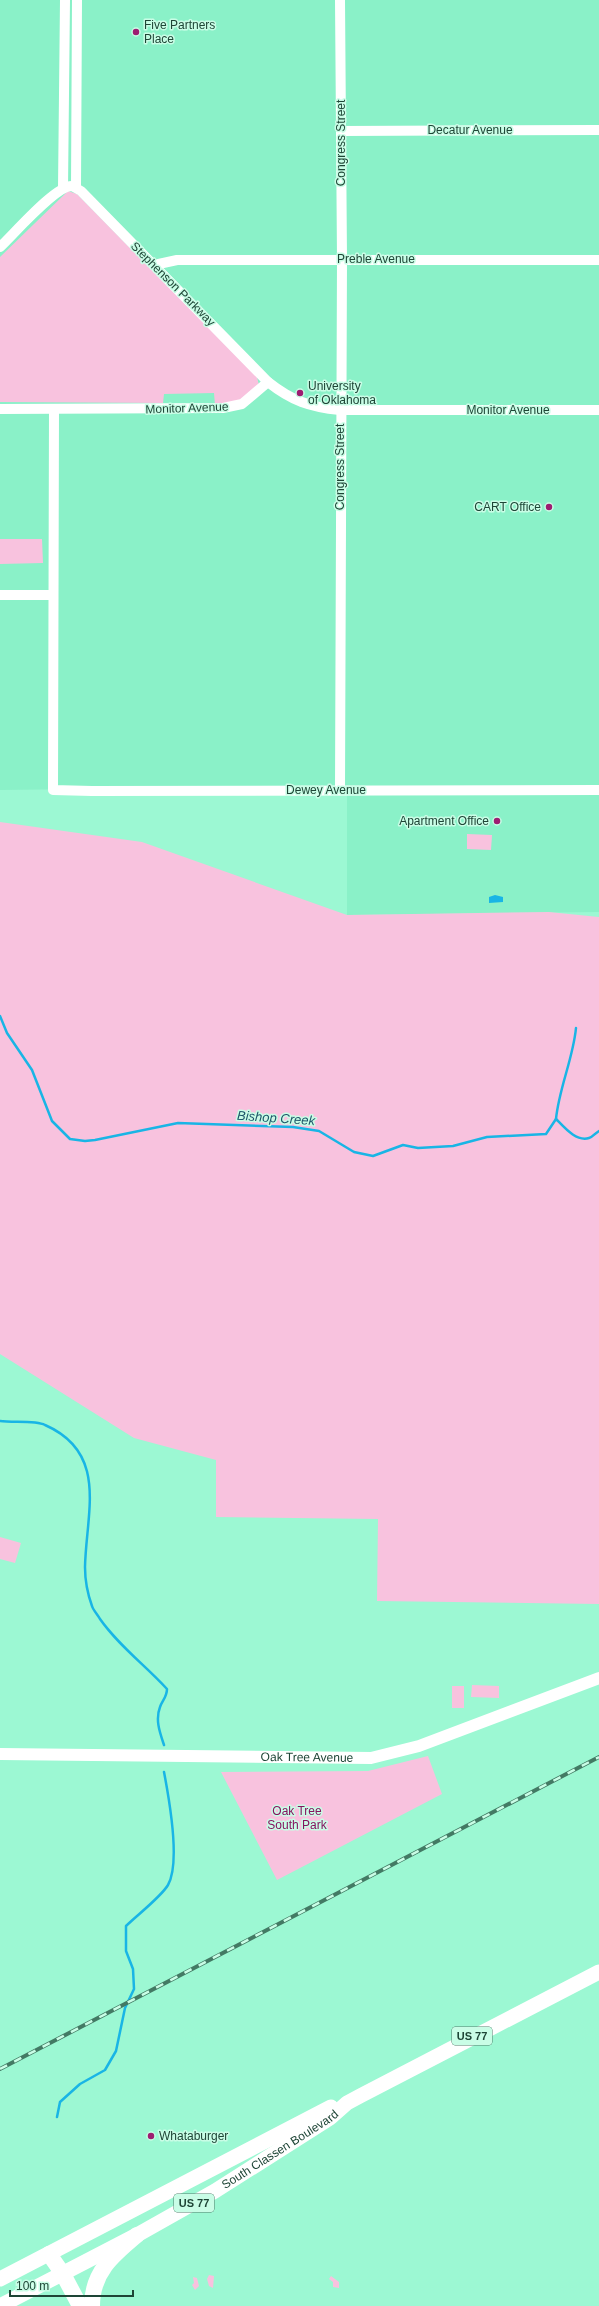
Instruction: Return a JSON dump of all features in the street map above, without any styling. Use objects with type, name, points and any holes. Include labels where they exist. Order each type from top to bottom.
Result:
[{"type":"highway","points":[[92,2306],[94,2290],[103,2268],[110,2257],[137,2235]]},
{"type":"highway","points":[[49,2254],[71,2306]]},
{"type":"highway","points":[[59,2276],[80,2306]]},
{"type":"main road","name":"South Classen Boulevard","points":[[0,2306],[137,2235],[215,2191],[330,2118],[347,2104],[434,2056],[599,1972]]},
{"type":"main road","name":"South Classen Boulevard","points":[[0,2280],[329,2107],[347,2104]]},
{"type":"street","points":[[63,188],[65,0]]},
{"type":"street","points":[[0,247],[63,188],[67,186],[76,187],[77,0]]},
{"type":"street","name":"Congress Street","points":[[340,0],[342,259],[340,410],[340,789]]},
{"type":"street","name":"Decatur Avenue","points":[[341,131],[599,130]]},
{"type":"street","name":"Stephenson Parkway","points":[[76,187],[268,382]]},
{"type":"street","name":"Preble Avenue","points":[[154,265],[177,260],[599,260]]},
{"type":"street","name":"Monitor Avenue","points":[[0,409],[223,408],[242,404],[268,382],[308,406],[340,410],[599,410]]},
{"type":"street","points":[[0,595],[53,595],[54,409]]},
{"type":"street","name":"Dewey Avenue","points":[[53,595],[53,790],[599,790]]},
{"type":"street","name":"Oak Tree Avenue","points":[[0,1754],[371,1758],[419,1746],[599,1678]]},
{"type":"shaded area","name":"University of Oklahoma","points":[[0,0],[599,0],[599,912],[347,915],[347,786],[0,790]]},
{"type":"green space","points":[[68,191],[77,194],[257,377],[259,385],[238,402],[215,405],[214,393],[164,394],[163,403],[0,402],[0,257]]},
{"type":"green space","points":[[0,539],[42,539],[43,563],[0,564]]},
{"type":"green space","points":[[0,822],[142,842],[347,915],[549,912],[599,917],[599,1604],[377,1601],[378,1519],[216,1517],[216,1460],[134,1438],[0,1354]]},
{"type":"green space","points":[[467,834],[492,835],[491,850],[467,849]]},
{"type":"green space","points":[[0,1537],[21,1543],[15,1563],[0,1559]]},
{"type":"green space","points":[[472,1685],[499,1686],[499,1698],[471,1697]]},
{"type":"green space","points":[[452,1686],[464,1686],[464,1708],[452,1708]]},
{"type":"green space","name":"Oak Tree South Park","points":[[428,1756],[442,1794],[277,1880],[221,1772],[368,1771]]},
{"type":"green space","points":[[209,2275],[214,2276],[213,2288],[209,2286],[207,2279]]},
{"type":"green space","points":[[331,2276],[339,2282],[339,2288],[333,2287],[333,2282],[329,2279]]},
{"type":"green space","points":[[193,2277],[197,2278],[199,2286],[195,2290],[192,2285],[194,2283]]},
{"type":"water","points":[[495,895],[503,897],[503,902],[489,903],[489,897]]},
{"type":"waterway","name":"Bishop Creek","points":[[0,1016],[7,1033],[32,1070],[52,1121],[70,1139],[85,1141],[95,1140],[178,1123],[293,1127],[319,1131],[354,1152],[373,1156],[403,1145],[418,1148],[453,1146],[487,1137],[546,1134],[556,1119],[567,1130],[579,1138],[584,1139],[592,1137],[599,1131]]},
{"type":"waterway","points":[[556,1119],[576,1028]]},
{"type":"waterway","points":[[0,1421],[41,1423],[65,1437],[78,1451],[86,1468],[89,1486],[90,1506],[85,1567],[88,1592],[93,1609],[107,1629],[167,1689],[158,1717],[164,1745]]},
{"type":"waterway","points":[[57,2117],[60,2102],[80,2084],[105,2070],[116,2051],[125,2008],[134,1989],[133,1969],[126,1951],[126,1926],[165,1890],[172,1875],[174,1861],[173,1830],[164,1772]]},
{"type":"railway","points":[[0,2069],[599,1757]]},
{"type":"place","name":"Five Partners Place","points":[[136,32]]},
{"type":"place","name":"University of Oklahoma","points":[[300,393]]},
{"type":"place","name":"CART Office","points":[[549,507]]},
{"type":"place","name":"Apartment Office","points":[[497,821]]},
{"type":"place","name":"Whataburger","points":[[151,2136]]}]
